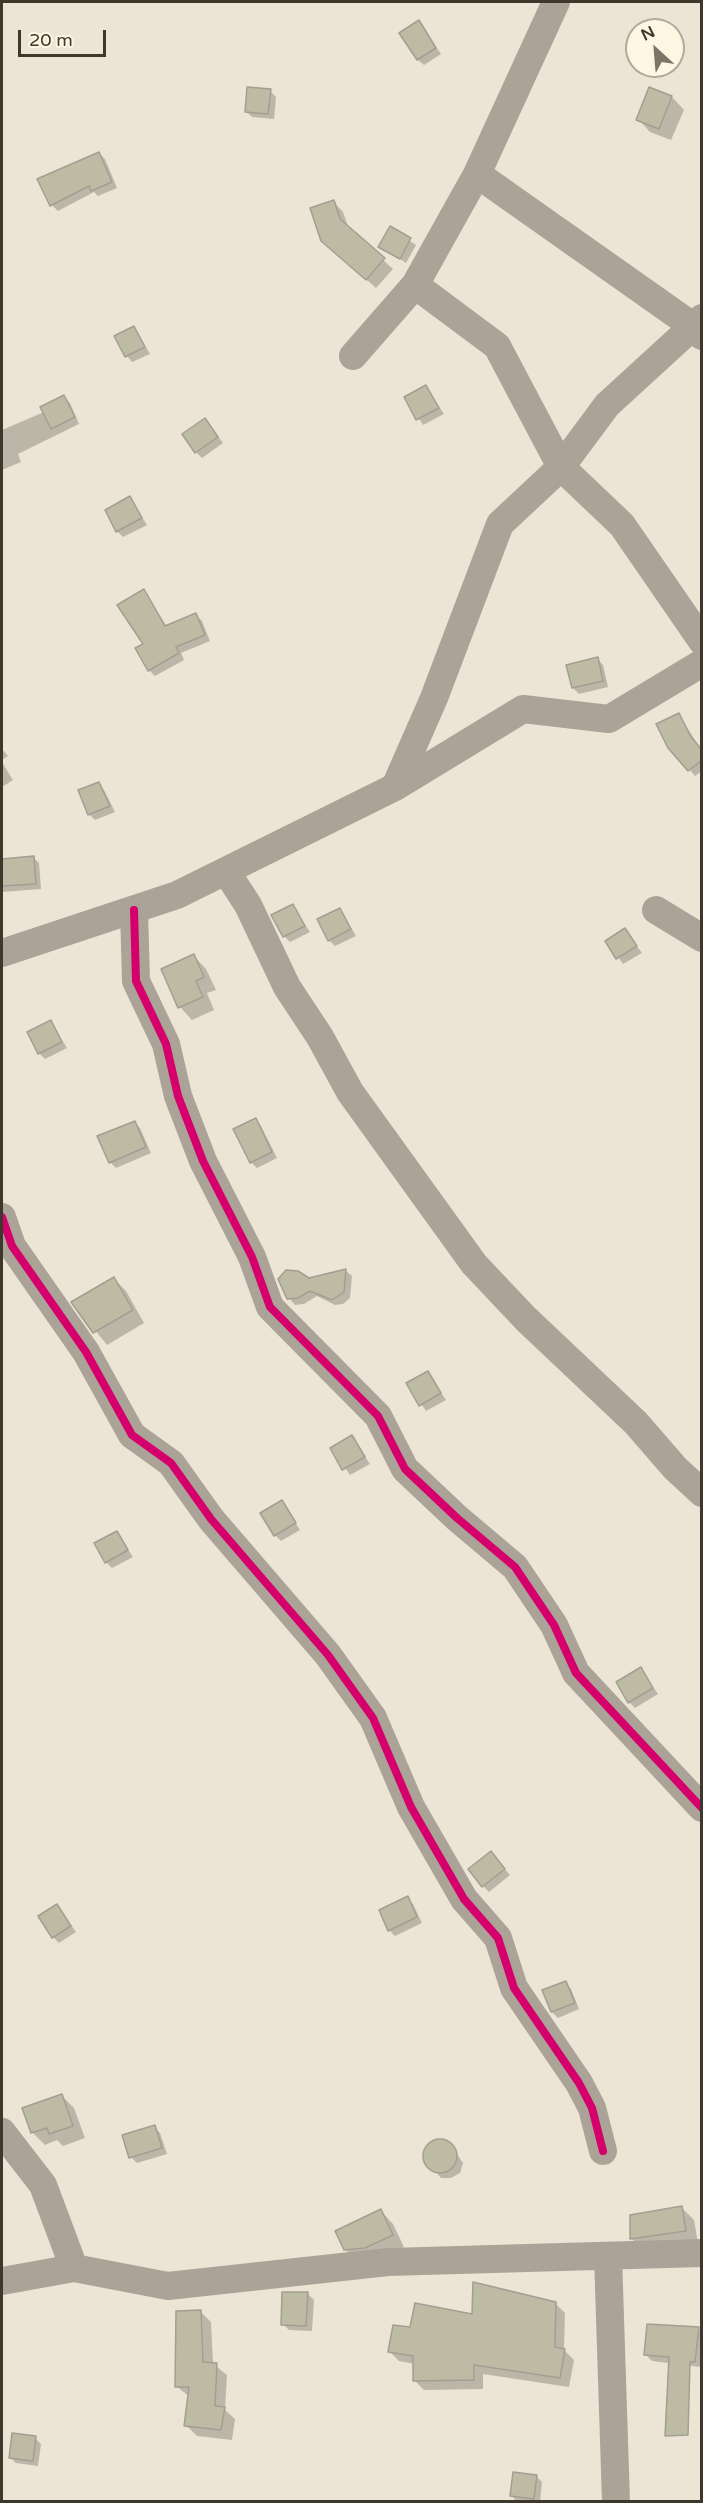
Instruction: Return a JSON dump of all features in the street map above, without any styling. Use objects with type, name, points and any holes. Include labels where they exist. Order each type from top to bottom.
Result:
[{"type":"street","points":[[354,356],[415,285],[477,174],[556,2]]},
{"type":"street","points":[[395,787],[434,698],[501,524],[561,466],[608,405],[699,327],[477,174]]},
{"type":"street","points":[[415,285],[497,346],[561,466],[622,525],[702,641]]},
{"type":"street","points":[[2,953],[177,895],[395,787],[523,709],[609,719],[702,663]]},
{"type":"street","points":[[226,871],[248,906],[287,987],[320,1037],[350,1092],[474,1264],[526,1319],[636,1423],[675,1468],[702,1492]]},
{"type":"street","points":[[134,910],[136,981],[165,1044],[178,1096],[203,1161],[252,1257],[270,1307],[378,1416],[405,1469],[457,1518],[515,1567],[554,1625],[576,1672],[702,1808]]},
{"type":"street","points":[[656,910],[702,938]]},
{"type":"street","points":[[2,1217],[12,1246],[86,1352],[132,1435],[171,1463],[211,1519],[328,1656],[373,1718],[411,1807],[464,1899],[498,1938],[514,1988],[579,2083],[592,2108],[603,2151]]},
{"type":"street","points":[[2,2132],[43,2185],[74,2268]]},
{"type":"street","points":[[2,2281],[74,2268],[168,2286],[388,2262],[702,2253]]},
{"type":"street","points":[[608,2256],[616,2502]]},
{"type":"building","points":[[419,20],[436,48],[417,60],[399,33]]},
{"type":"building","points":[[247,87],[271,89],[268,114],[245,112]]},
{"type":"building","points":[[649,87],[672,96],[659,129],[636,120]]},
{"type":"building","points":[[99,152],[112,182],[91,191],[89,186],[50,206],[37,179]]},
{"type":"building","points":[[334,200],[340,219],[385,258],[366,280],[321,241],[310,208]]},
{"type":"building","points":[[390,226],[411,238],[400,259],[378,247]]},
{"type":"building","points":[[134,326],[145,347],[125,357],[114,336]]},
{"type":"building","points":[[426,385],[439,408],[416,420],[404,397]]},
{"type":"building","points":[[64,395],[75,417],[51,429],[40,407]]},
{"type":"building","points":[[205,418],[218,437],[195,453],[182,434]]},
{"type":"building","points":[[130,496],[142,518],[116,532],[105,510]]},
{"type":"building","points":[[144,589],[165,626],[196,613],[205,635],[176,647],[179,653],[148,671],[135,648],[143,644],[117,605]]},
{"type":"building","points":[[598,657],[603,681],[572,688],[566,665]]},
{"type":"building","points":[[679,713],[691,737],[702,750],[702,760],[688,771],[668,748],[656,724]]},
{"type":"building","points":[[99,782],[110,806],[88,815],[78,790]]},
{"type":"building","points":[[34,856],[36,884],[2,886],[2,859]]},
{"type":"building","points":[[293,904],[305,926],[283,937],[271,915]]},
{"type":"building","points":[[340,908],[351,929],[328,941],[317,919]]},
{"type":"building","points":[[625,928],[637,946],[616,959],[605,941]]},
{"type":"building","points":[[194,954],[204,977],[196,981],[203,997],[178,1008],[161,969]]},
{"type":"building","points":[[51,1020],[62,1042],[38,1054],[27,1032]]},
{"type":"building","points":[[256,1118],[272,1152],[250,1163],[233,1129]]},
{"type":"building","points":[[135,1121],[146,1147],[109,1163],[97,1136]]},
{"type":"building","points":[[346,1269],[344,1292],[332,1300],[310,1291],[298,1298],[287,1299],[278,1279],[286,1270],[298,1271],[309,1278]]},
{"type":"building","points":[[114,1277],[133,1310],[93,1333],[71,1302]]},
{"type":"building","points":[[428,1371],[441,1393],[419,1406],[406,1383]]},
{"type":"building","points":[[352,1435],[365,1457],[342,1470],[330,1448]]},
{"type":"building","points":[[282,1500],[296,1523],[274,1536],[260,1513]]},
{"type":"building","points":[[117,1531],[128,1550],[105,1563],[94,1543]]},
{"type":"building","points":[[641,1667],[653,1688],[628,1703],[616,1682]]},
{"type":"building","points":[[491,1851],[505,1869],[482,1887],[468,1869]]},
{"type":"building","points":[[408,1896],[417,1917],[388,1931],[379,1910]]},
{"type":"building","points":[[57,1904],[71,1926],[52,1938],[38,1916]]},
{"type":"building","points":[[566,1981],[575,2003],[551,2012],[542,1990]]},
{"type":"building","points":[[62,2094],[73,2126],[49,2134],[47,2128],[31,2133],[22,2108]]},
{"type":"building","points":[[155,2125],[162,2148],[129,2158],[122,2135]]},
{"type":"building","points":[[440,2139],[452,2144],[457,2156],[452,2168],[440,2173],[428,2168],[423,2156],[428,2144]]},
{"type":"building","points":[[682,2206],[686,2231],[630,2239],[630,2215]]},
{"type":"building","points":[[381,2209],[393,2235],[365,2248],[344,2250],[335,2231]]},
{"type":"building","points":[[473,2282],[556,2302],[555,2347],[565,2349],[560,2378],[474,2365],[474,2380],[413,2381],[413,2356],[388,2352],[393,2325],[410,2327],[415,2303],[472,2314]]},
{"type":"building","points":[[282,2292],[308,2292],[306,2326],[281,2325]]},
{"type":"building","points":[[201,2310],[203,2362],[217,2363],[215,2406],[225,2407],[221,2430],[184,2426],[189,2387],[175,2387],[176,2311]]},
{"type":"building","points":[[647,2324],[699,2327],[695,2362],[690,2362],[688,2435],[665,2436],[669,2357],[644,2355]]},
{"type":"building","points":[[12,2433],[36,2436],[33,2461],[9,2458]]},
{"type":"building","points":[[513,2472],[537,2475],[534,2499],[510,2496]]},
{"type":"cycle path","points":[[134,910],[136,981],[166,1044],[178,1096],[203,1161],[252,1257],[270,1307],[378,1416],[405,1469],[457,1518],[515,1567],[554,1625],[576,1673],[702,1808]]},
{"type":"cycle path","points":[[2,1217],[12,1246],[86,1352],[132,1435],[171,1463],[211,1519],[328,1655],[373,1718],[411,1807],[464,1899],[498,1938],[514,1988],[579,2083],[592,2108],[603,2151]]}]
